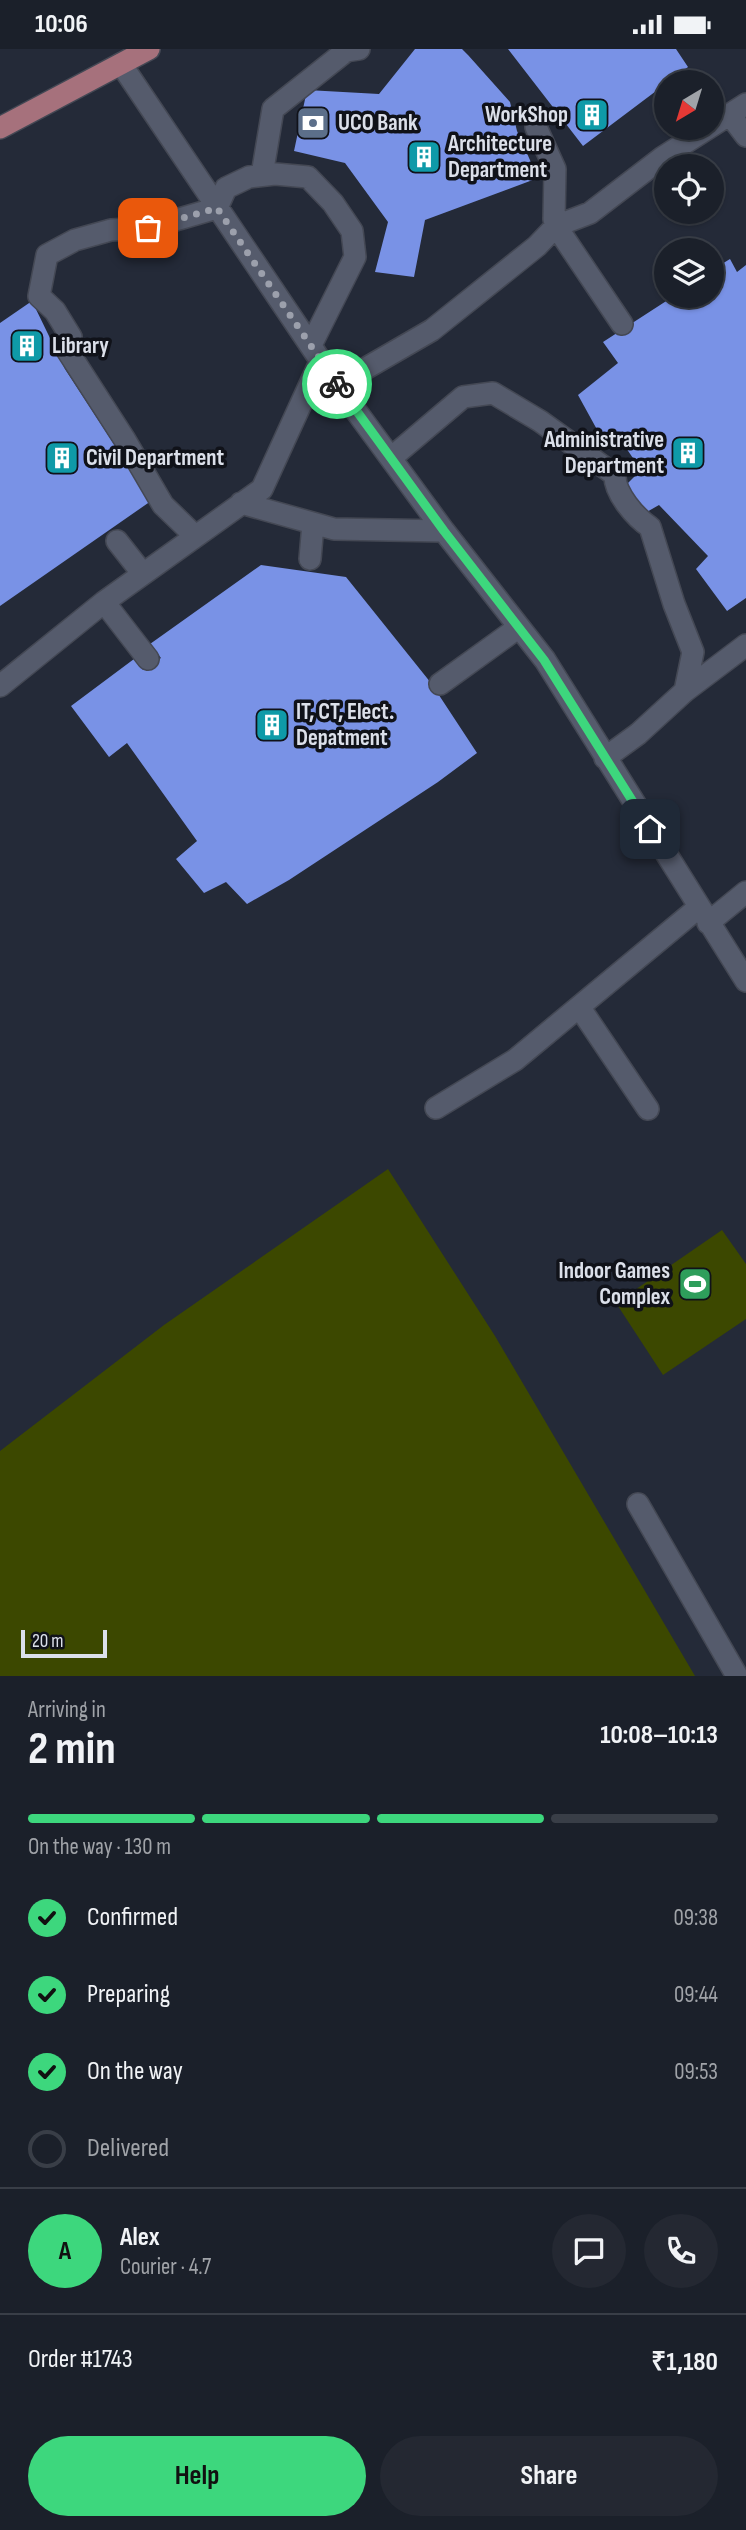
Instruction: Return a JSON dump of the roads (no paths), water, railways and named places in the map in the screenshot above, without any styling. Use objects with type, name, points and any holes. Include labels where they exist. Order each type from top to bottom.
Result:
[{"type":"main road","points":[[0,128],[149,49]]},
{"type":"lane","points":[[262,175],[273,109],[346,51],[359,49]]},
{"type":"lane","points":[[121,64],[337,384],[444,531],[544,660],[746,981]]},
{"type":"lane","points":[[337,384],[432,330],[537,246],[556,226],[590,213],[663,157],[738,110],[746,136]]},
{"type":"lane","points":[[536,127],[555,169],[556,226],[622,324]]},
{"type":"lane","points":[[4,675],[194,535],[262,489],[355,257],[352,231],[333,203],[308,177],[249,177],[226,188],[217,208],[148,228],[111,230],[75,240],[47,255],[39,296],[55,311],[71,337],[66,350],[125,440],[163,505],[194,535]]},
{"type":"lane","points":[[391,458],[463,397],[493,393],[540,421],[615,475],[615,484],[621,493],[640,520],[650,527],[674,604],[693,652],[685,691]]},
{"type":"lane","points":[[241,503],[334,529],[444,531]]},
{"type":"lane","points":[[310,559],[313,524]]},
{"type":"lane","points":[[117,541],[143,574]]},
{"type":"lane","points":[[104,602],[148,659]]},
{"type":"lane","points":[[440,684],[519,627]]},
{"type":"lane","points":[[605,758],[638,734],[685,691],[746,645]]},
{"type":"lane","points":[[436,1108],[515,1060],[703,916],[746,892]]},
{"type":"lane","points":[[580,1008],[648,1109]]},
{"type":"lane","points":[[638,1504],[737,1676]]},
{"type":"place","name":"WorkShop","points":[[592,115]]},
{"type":"place","name":"UCO Bank","points":[[313,123]]},
{"type":"place","name":"Architecture Department","points":[[424,157]]},
{"type":"place","name":"Library","points":[[27,346]]},
{"type":"place","name":"Administrative Department","points":[[688,453]]},
{"type":"place","name":"Civil Department","points":[[62,458]]},
{"type":"place","name":"IT, CT, Elect. Depatment","points":[[272,725]]},
{"type":"place","name":"Indoor Games Complex","points":[[695,1284]]}]
